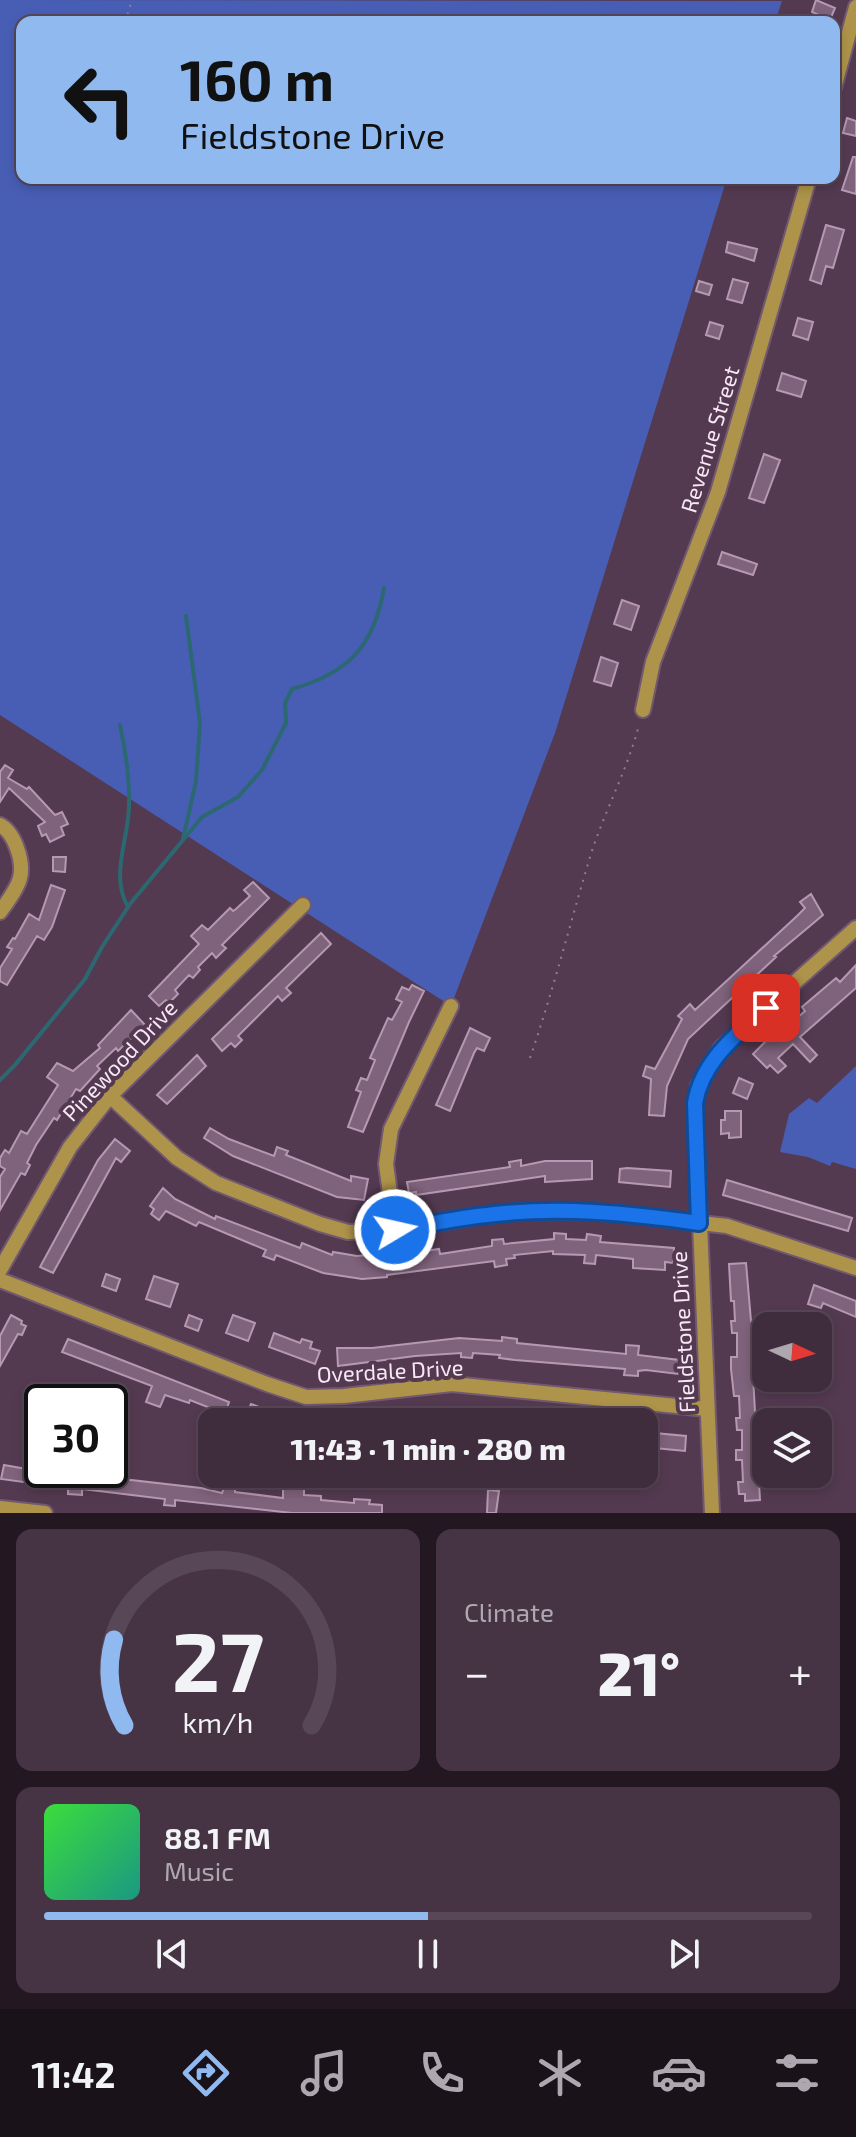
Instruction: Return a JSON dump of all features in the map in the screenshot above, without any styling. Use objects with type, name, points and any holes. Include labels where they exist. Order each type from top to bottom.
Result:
[{"type":"street","points":[[840,66],[856,7]]},
{"type":"street","name":"Revenue Street","points":[[643,710],[653,662],[718,492],[807,184]]},
{"type":"street","points":[[0,825],[6,828],[17,849],[21,870],[20,881],[0,912]]},
{"type":"street","name":"Pinewood Drive","points":[[0,1270],[70,1147],[110,1096],[303,905]]},
{"type":"street","name":"Fieldstone Drive","points":[[712,1513],[695,1103],[698,1086],[721,1048],[856,928]]},
{"type":"street","points":[[395,1230],[386,1164],[391,1129],[451,1006]]},
{"type":"street","points":[[110,1096],[177,1158],[216,1183],[348,1232],[395,1230],[533,1211],[604,1212],[727,1226],[856,1268]]},
{"type":"street","name":"Overdale Drive","points":[[0,1280],[306,1397],[452,1384],[707,1409]]},
{"type":"street","points":[[0,1508],[45,1513]]},
{"type":"path","points":[[530,1058],[554,989],[591,854],[630,758],[643,710]]},
{"type":"shaded area","points":[[0,0],[782,1],[777,16],[16,16],[16,184],[725,184],[555,733],[451,1006],[0,715]]},
{"type":"shaded area","points":[[856,1066],[856,1169],[832,1162],[830,1166],[808,1157],[780,1152],[789,1114],[809,1098],[817,1103]]},
{"type":"building","points":[[816,0],[835,8],[832,16],[812,12]]},
{"type":"building","points":[[847,118],[856,121],[856,136],[843,133]]},
{"type":"building","points":[[853,157],[856,157],[856,194],[842,190]]},
{"type":"building","points":[[826,225],[844,230],[833,268],[826,266],[821,284],[810,280]]},
{"type":"building","points":[[728,242],[757,249],[754,261],[726,252]]},
{"type":"building","points":[[733,279],[748,283],[742,303],[727,299]]},
{"type":"building","points":[[699,281],[712,285],[709,295],[696,291]]},
{"type":"building","points":[[798,318],[813,322],[808,340],[793,335]]},
{"type":"building","points":[[710,322],[723,326],[719,339],[706,335]]},
{"type":"building","points":[[782,373],[806,381],[801,397],[777,390]]},
{"type":"building","points":[[764,454],[780,460],[764,503],[749,498]]},
{"type":"building","points":[[722,552],[757,564],[753,575],[718,564]]},
{"type":"building","points":[[622,600],[639,606],[631,630],[614,624]]},
{"type":"building","points":[[601,657],[618,663],[611,686],[594,681]]},
{"type":"building","points":[[5,765],[13,770],[8,778],[27,789],[29,787],[55,815],[62,812],[68,824],[61,827],[64,835],[50,842],[46,834],[42,836],[38,826],[45,822],[9,788],[0,802],[0,772]]},
{"type":"building","points":[[53,857],[66,857],[65,872],[53,871]]},
{"type":"building","points":[[253,882],[269,898],[222,945],[226,948],[216,958],[212,953],[198,967],[200,970],[193,978],[189,975],[175,990],[178,994],[169,1003],[166,1000],[159,1006],[149,996],[199,944],[191,936],[202,925],[208,930],[230,908],[233,911],[236,909],[250,896],[244,890]]},
{"type":"building","points":[[51,885],[65,890],[52,927],[44,940],[37,936],[7,985],[0,981],[0,968],[12,949],[7,947],[29,914],[39,920]]},
{"type":"building","points":[[811,894],[823,915],[774,956],[688,1039],[667,1086],[664,1116],[649,1115],[651,1079],[643,1076],[646,1066],[655,1069],[682,1019],[678,1016],[690,1004],[695,1010],[805,908],[800,902]]},
{"type":"building","points":[[321,933],[331,944],[286,988],[291,993],[282,1001],[278,996],[238,1036],[242,1040],[235,1047],[231,1043],[222,1051],[212,1039]]},
{"type":"building","points":[[856,965],[856,988],[800,1037],[817,1055],[810,1062],[793,1044],[778,1058],[786,1066],[778,1073],[770,1065],[767,1068],[753,1054],[785,1022],[789,1025],[805,1011],[802,1007],[836,978],[840,982]]},
{"type":"building","points":[[412,985],[424,991],[363,1132],[348,1127],[361,1092],[356,1090],[361,1078],[367,1080],[375,1060],[370,1058],[388,1018],[392,1020],[402,1002],[396,999],[402,987],[409,990]]},
{"type":"building","points":[[131,1010],[147,1027],[118,1051],[116,1048],[97,1066],[100,1069],[80,1091],[76,1089],[57,1120],[54,1118],[36,1145],[25,1175],[21,1173],[0,1210],[0,1177],[5,1169],[0,1166],[0,1158],[5,1150],[9,1153],[21,1131],[27,1134],[58,1085],[47,1077],[57,1063],[73,1071],[100,1048],[98,1045]]},
{"type":"building","points":[[470,1028],[490,1038],[484,1051],[477,1048],[474,1053],[450,1111],[436,1105]]},
{"type":"building","points":[[197,1055],[206,1066],[167,1104],[157,1095]]},
{"type":"building","points":[[739,1078],[753,1084],[747,1099],[733,1093]]},
{"type":"building","points":[[725,1111],[741,1111],[741,1137],[729,1138],[729,1133],[721,1134]]},
{"type":"building","points":[[210,1128],[229,1139],[274,1156],[277,1147],[288,1151],[286,1155],[351,1181],[351,1176],[368,1179],[364,1200],[337,1197],[233,1156],[204,1138]]},
{"type":"building","points":[[115,1139],[130,1151],[121,1162],[116,1158],[53,1273],[40,1267],[98,1160]]},
{"type":"building","points":[[521,1160],[521,1166],[545,1161],[592,1161],[592,1179],[545,1182],[545,1176],[416,1195],[416,1192],[409,1193],[407,1182],[510,1167],[509,1162]]},
{"type":"building","points":[[620,1169],[671,1171],[670,1187],[619,1182]]},
{"type":"building","points":[[727,1180],[852,1218],[848,1231],[723,1195]]},
{"type":"building","points":[[163,1188],[175,1199],[215,1219],[216,1216],[300,1248],[302,1243],[332,1255],[333,1252],[357,1256],[380,1254],[380,1258],[439,1249],[440,1254],[492,1246],[492,1240],[503,1239],[504,1244],[554,1239],[554,1233],[566,1234],[566,1239],[586,1240],[587,1234],[601,1236],[600,1242],[674,1248],[673,1263],[665,1262],[665,1270],[633,1268],[633,1259],[596,1255],[595,1264],[584,1263],[585,1255],[553,1254],[553,1251],[514,1255],[515,1258],[506,1259],[507,1265],[495,1267],[494,1261],[362,1279],[323,1273],[276,1255],[274,1260],[263,1256],[266,1250],[199,1222],[196,1226],[166,1211],[159,1220],[151,1214],[154,1209],[150,1206]]},
{"type":"building","points":[[746,1263],[752,1321],[755,1408],[752,1408],[752,1488],[759,1488],[760,1500],[745,1501],[745,1494],[739,1494],[738,1482],[743,1482],[742,1460],[736,1460],[736,1450],[742,1450],[742,1430],[737,1430],[739,1396],[734,1396],[731,1369],[731,1357],[737,1357],[737,1333],[732,1333],[731,1321],[735,1321],[729,1264]]},
{"type":"building","points":[[106,1274],[120,1279],[116,1291],[102,1286]]},
{"type":"building","points":[[154,1276],[178,1284],[170,1307],[146,1299]]},
{"type":"building","points":[[814,1285],[856,1301],[856,1317],[823,1303],[821,1308],[808,1304]]},
{"type":"building","points":[[11,1315],[26,1326],[0,1366],[0,1336]]},
{"type":"building","points":[[189,1315],[202,1320],[198,1331],[185,1326]]},
{"type":"building","points":[[233,1315],[255,1323],[248,1341],[226,1333]]},
{"type":"building","points":[[274,1333],[300,1343],[302,1339],[312,1342],[310,1348],[320,1351],[315,1364],[269,1347]]},
{"type":"building","points":[[502,1337],[517,1339],[517,1343],[626,1354],[626,1345],[639,1346],[638,1355],[679,1360],[678,1374],[646,1370],[638,1371],[638,1376],[624,1375],[625,1369],[515,1360],[499,1358],[500,1355],[473,1353],[472,1358],[461,1357],[461,1353],[338,1366],[337,1348],[372,1348],[459,1338],[502,1341]]},
{"type":"building","points":[[68,1339],[229,1402],[227,1408],[210,1408],[165,1395],[160,1407],[146,1402],[152,1386],[62,1352]]},
{"type":"building","points":[[658,1433],[686,1436],[685,1451],[658,1448]]},
{"type":"building","points":[[4,1465],[24,1469],[24,1482],[1,1479]]},
{"type":"building","points":[[128,1480],[222,1493],[224,1488],[235,1488],[235,1492],[283,1498],[283,1488],[304,1488],[304,1495],[321,1496],[321,1500],[354,1503],[354,1499],[370,1500],[369,1504],[382,1505],[382,1513],[292,1513],[175,1500],[175,1506],[164,1505],[165,1499],[82,1489],[82,1495],[68,1494],[68,1488],[128,1488]]},
{"type":"building","points":[[488,1490],[499,1491],[496,1513],[487,1513]]},
{"type":"waterway","points":[[0,1080],[85,979],[130,904],[202,817],[238,797],[262,770],[286,723],[285,703],[292,689],[329,675],[356,654],[373,626],[384,588]]},
{"type":"waterway","points":[[183,839],[196,781],[200,723],[186,616]]},
{"type":"waterway","points":[[120,725],[129,797],[120,883],[128,907]]},
{"type":"route","points":[[395,1230],[533,1211],[627,1214],[699,1223],[695,1103],[698,1086],[721,1048],[766,1008]]}]
